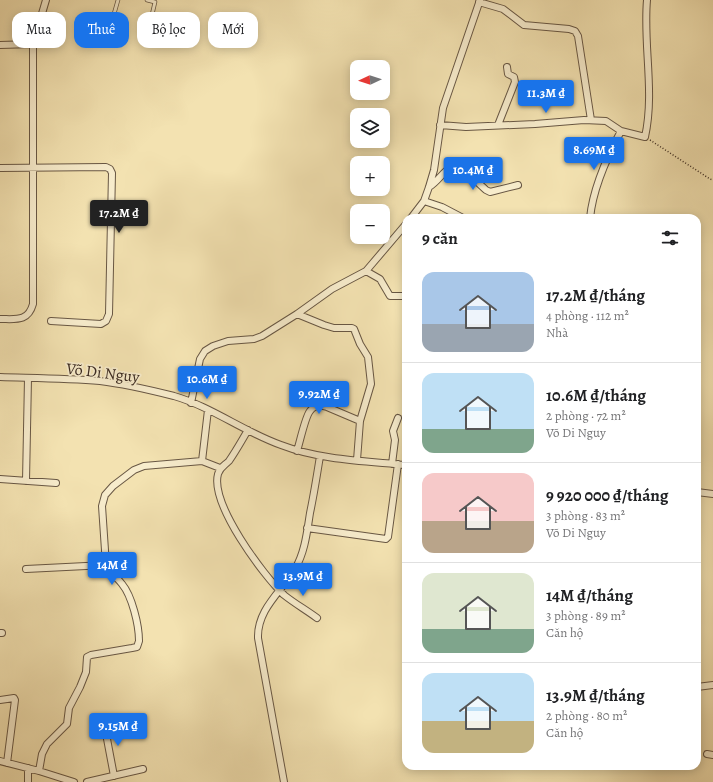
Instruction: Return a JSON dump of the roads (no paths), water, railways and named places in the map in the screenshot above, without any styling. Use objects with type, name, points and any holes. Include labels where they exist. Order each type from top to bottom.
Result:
[{"type":"street","points":[[42,12],[46,0]]},
{"type":"street","points":[[440,125],[466,127],[591,120],[606,121],[622,131],[645,137],[649,110],[647,0]]},
{"type":"street","points":[[414,214],[424,201],[429,187],[434,170],[440,125],[445,102],[479,1],[503,9],[524,25],[569,28],[575,31],[578,36],[591,120]]},
{"type":"street","points":[[0,45],[12,45]]},
{"type":"street","points":[[0,319],[18,319],[26,317],[30,313],[33,304],[33,48]]},
{"type":"street","points":[[498,125],[516,79],[508,75],[507,67]]},
{"type":"street","points":[[591,214],[597,187],[614,144],[622,131]]},
{"type":"street","points":[[0,168],[106,167],[110,169],[112,173],[108,314],[106,321],[102,324],[51,321]]},
{"type":"street","points":[[429,187],[448,168],[453,167],[466,173],[490,192],[518,185]]},
{"type":"street","points":[[424,201],[454,214]]},
{"type":"street","points":[[191,402],[200,359],[205,351],[212,346],[228,341],[258,338],[297,314],[332,289],[366,271],[402,229]]},
{"type":"street","points":[[366,271],[380,279],[390,296],[402,296]]},
{"type":"street","points":[[297,314],[334,328],[350,327],[354,329],[360,344],[368,357],[371,377],[370,391],[360,421],[357,460]]},
{"type":"street","name":"Võ Di Nguy","points":[[0,376],[112,383],[191,402],[279,445],[297,451],[320,456],[402,465]]},
{"type":"street","points":[[26,480],[28,378]]},
{"type":"street","points":[[297,451],[309,412],[316,406],[327,407],[360,421]]},
{"type":"street","points":[[202,461],[208,410]]},
{"type":"street","points":[[308,528],[386,539],[388,536],[395,464],[394,432],[398,418]]},
{"type":"street","points":[[248,430],[229,461],[220,468],[217,476],[219,495],[233,528],[250,554],[279,590],[317,618]]},
{"type":"street","points":[[284,782],[258,634],[261,619],[298,563],[308,528],[320,456]]},
{"type":"street","points":[[39,771],[42,754],[47,744],[67,724],[69,708],[86,672],[87,657],[137,647],[139,644],[140,638],[130,596],[121,582],[106,565],[102,506],[105,495],[113,486],[134,470],[144,466],[202,461],[220,468]]},
{"type":"street","points":[[0,480],[26,480],[56,483]]},
{"type":"street","points":[[701,492],[713,494]]},
{"type":"street","points":[[26,569],[106,565]]},
{"type":"street","points":[[701,687],[713,685]]},
{"type":"street","points":[[0,700],[14,698],[15,700],[7,763]]},
{"type":"street","points":[[104,723],[114,776]]},
{"type":"street","points":[[0,761],[74,782]]},
{"type":"street","points":[[28,768],[28,782]]},
{"type":"street","points":[[87,782],[143,769]]},
{"type":"lane","points":[[115,12],[118,0]]},
{"type":"lane","points":[[147,0],[156,1],[153,12]]}]
